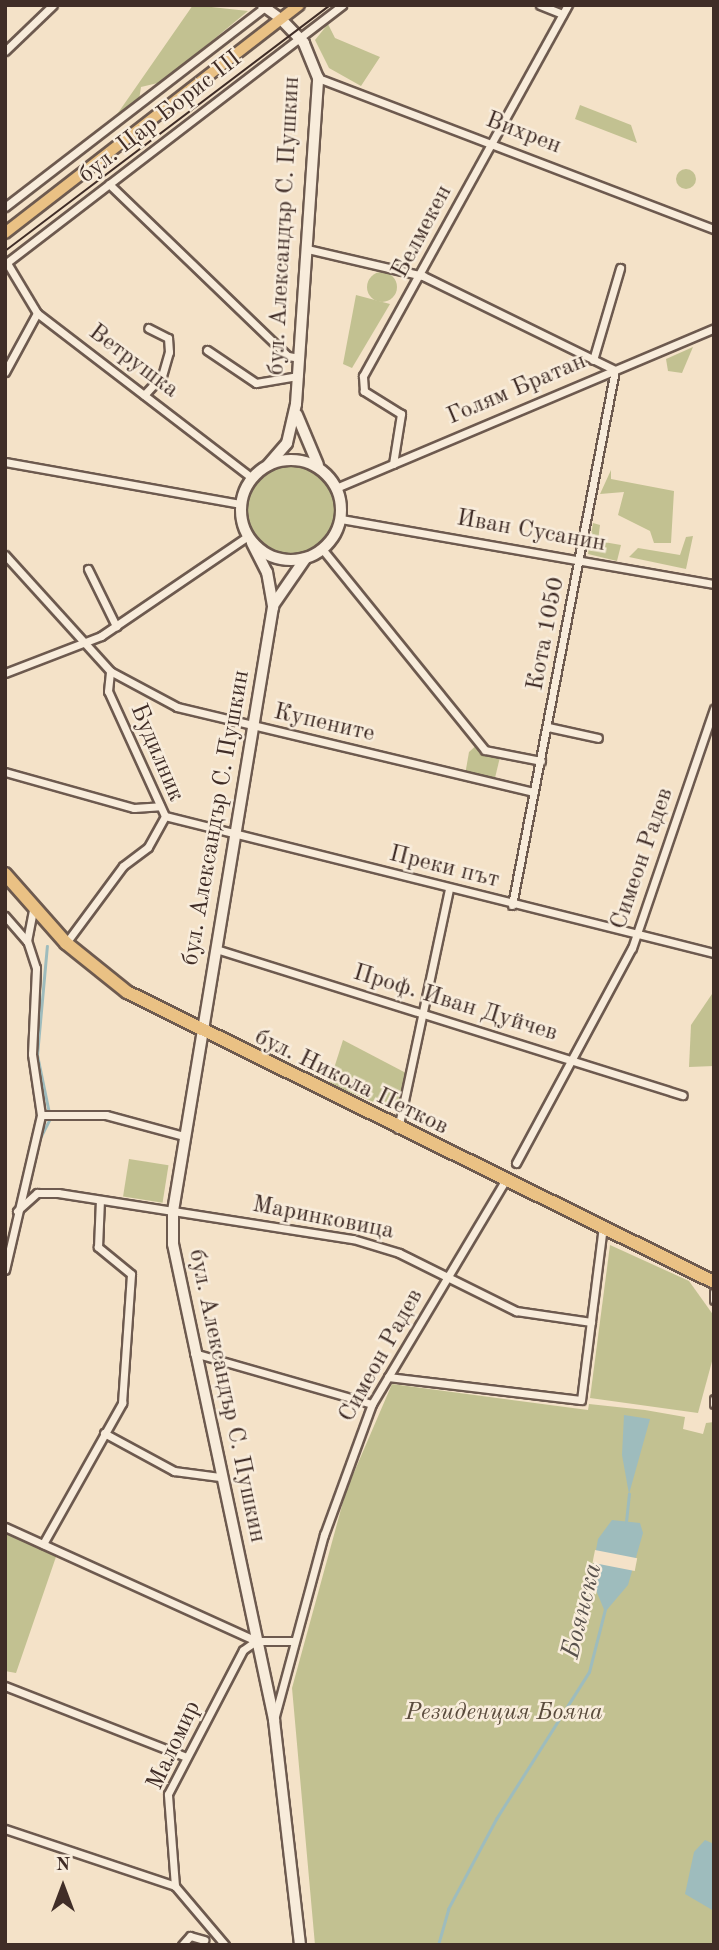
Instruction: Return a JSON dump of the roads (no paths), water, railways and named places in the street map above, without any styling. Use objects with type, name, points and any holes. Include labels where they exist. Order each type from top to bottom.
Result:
[{"type":"highway","name":"бул. Никола Петков","points":[[5,874],[33,910],[66,943],[127,992],[202,1034],[714,1282]]},
{"type":"main road","name":"бул. Цар Борис III","points":[[5,233],[299,5]]},
{"type":"main road","name":"бул. Александър С. Пушкин","points":[[268,465],[287,443],[296,404],[318,78],[301,38],[281,19]]},
{"type":"main road","name":"бул. Александър С. Пушкин","points":[[296,404],[305,445],[323,472]]},
{"type":"main road","points":[[295,460],[323,472],[336,488],[341,519],[323,550],[306,559],[278,559],[250,540],[241,505],[252,478],[268,465],[295,460]]},
{"type":"main road","name":"бул. Александър С. Пушкин","points":[[250,540],[267,572],[273,607],[173,1211],[194,1353],[274,1720],[300,1945]]},
{"type":"main road","name":"бул. Александър С. Пушкин","points":[[273,607],[306,559]]},
{"type":"street","points":[[5,51],[53,5]]},
{"type":"street","name":"бул. Цар Борис III","points":[[6,263],[342,5]]},
{"type":"street","points":[[540,5],[562,14]]},
{"type":"street","name":"Белмекен","points":[[393,464],[401,414],[360,383],[423,276],[491,143],[568,5]]},
{"type":"street","points":[[264,6],[281,19]]},
{"type":"street","name":"бул. Цар Борис III","points":[[5,207],[264,6]]},
{"type":"street","name":"Вихрен","points":[[318,78],[714,229]]},
{"type":"street","points":[[109,184],[288,356],[299,358]]},
{"type":"street","points":[[307,249],[423,276],[615,370]]},
{"type":"street","name":"Ветрушка","points":[[6,263],[37,313],[252,478]]},
{"type":"street","points":[[593,360],[620,268]]},
{"type":"street","points":[[5,372],[37,313]]},
{"type":"street","points":[[144,396],[162,376],[169,352],[168,338],[148,328]]},
{"type":"street","name":"Голям Братан","points":[[336,488],[714,328]]},
{"type":"street","points":[[207,350],[256,383],[298,376]]},
{"type":"street","name":"Кота 1050","points":[[512,905],[582,560],[615,370]]},
{"type":"street","points":[[5,463],[241,505]]},
{"type":"street","name":"Иван Сусанин","points":[[341,519],[714,584]]},
{"type":"street","points":[[5,673],[82,645],[250,540]]},
{"type":"street","points":[[323,550],[485,750],[541,761]]},
{"type":"street","points":[[5,555],[82,645]]},
{"type":"street","points":[[88,569],[116,626]]},
{"type":"street","name":"Купените","points":[[82,645],[110,671],[177,707],[253,728],[534,792]]},
{"type":"street","name":"Будилник","points":[[66,943],[123,866],[148,847],[164,816],[108,691],[110,671]]},
{"type":"street","name":"Симеон Радев","points":[[516,1163],[574,1062],[635,936],[714,709]]},
{"type":"street","points":[[548,727],[598,738]]},
{"type":"street","points":[[5,772],[134,808],[160,806]]},
{"type":"street","name":"Преки път","points":[[164,816],[449,890],[714,953]]},
{"type":"street","points":[[398,1129],[449,890]]},
{"type":"street","points":[[27,941],[33,910]]},
{"type":"street","points":[[5,916],[27,941],[36,968],[32,1054],[41,1115],[5,1270]]},
{"type":"street","name":"Проф. Иван Дуйчев","points":[[216,949],[683,1095]]},
{"type":"street","points":[[41,1115],[106,1115],[184,1136]]},
{"type":"street","name":"Симеон Радев","points":[[274,1720],[340,1483],[372,1404],[505,1181]]},
{"type":"street","name":"Маринковица","points":[[22,1191],[173,1211],[376,1245],[516,1311],[591,1322]]},
{"type":"street","points":[[17,1211],[37,1193]]},
{"type":"street","points":[[43,1544],[122,1403],[131,1274],[98,1247],[100,1200]]},
{"type":"street","points":[[5,1220],[15,1220]]},
{"type":"street","points":[[388,1377],[581,1400],[603,1227]]},
{"type":"street","points":[[714,1292],[714,1300]]},
{"type":"street","points":[[194,1353],[372,1404]]},
{"type":"street","points":[[104,1433],[174,1471],[220,1477]]},
{"type":"street","points":[[5,1527],[256,1641],[294,1641]]},
{"type":"street","name":"Маломир","points":[[175,1886],[167,1794],[243,1650],[256,1641]]},
{"type":"street","points":[[5,1686],[186,1757]]},
{"type":"street","points":[[5,1829],[175,1886],[207,1931],[225,1945]]},
{"type":"street","points":[[181,1945],[190,1936],[203,1943],[207,1931]]},
{"type":"water","points":[[624,1415],[650,1419],[629,1494],[622,1455]]},
{"type":"water","points":[[612,1520],[640,1523],[643,1533],[628,1585],[605,1612],[591,1578],[598,1539]]},
{"type":"water","points":[[705,1840],[714,1844],[714,1911],[685,1894],[694,1852]]},
{"type":"waterway","points":[[38,1142],[50,1118],[37,1055],[47,946]]},
{"type":"waterway","name":"Боянска","points":[[626,1522],[629,1494]]},
{"type":"waterway","name":"Боянска","points":[[438,1945],[448,1909],[496,1819],[589,1672],[605,1609]]},
{"type":"tram line","points":[[5,251],[330,5]]},
{"type":"park label","name":"Резиденция Бояна","points":[[504,1714]]}]
